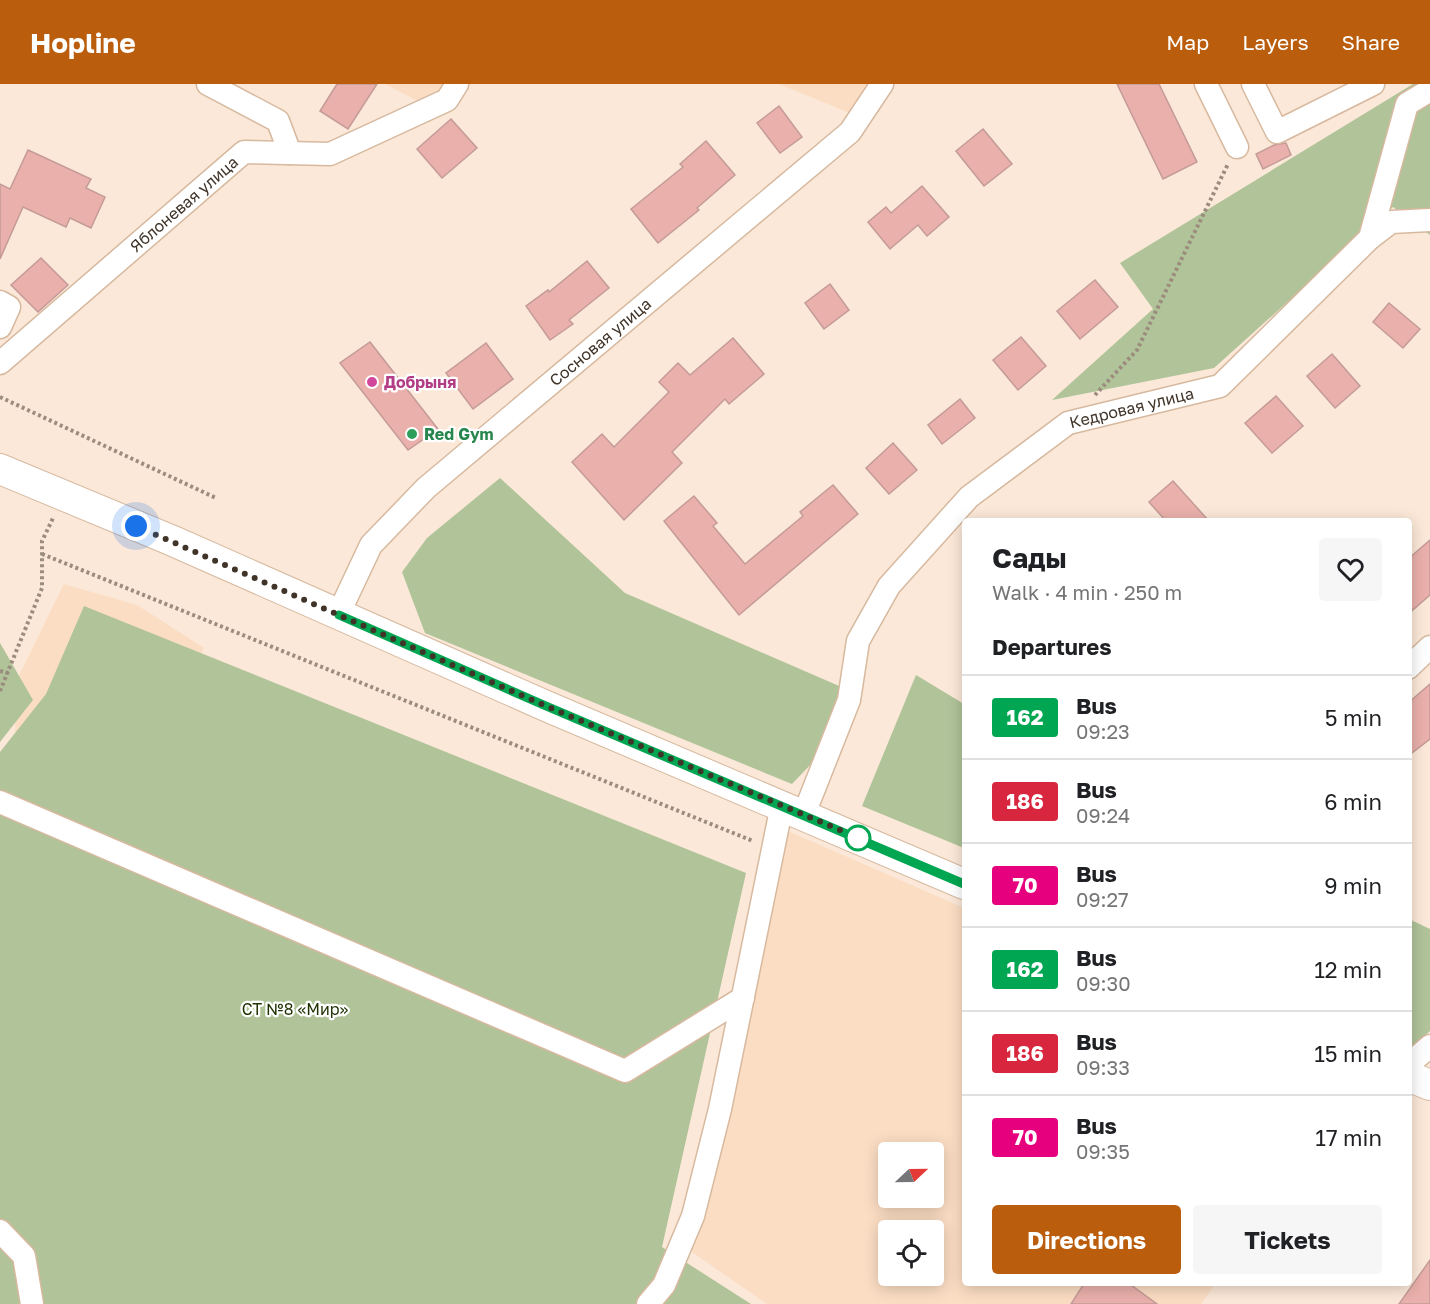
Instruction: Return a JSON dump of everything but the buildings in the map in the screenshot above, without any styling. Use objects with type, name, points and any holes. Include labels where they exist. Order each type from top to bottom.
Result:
[{"type":"main road","points":[[0,469],[173,541],[546,706],[793,809],[962,883]]},
{"type":"main road","points":[[1412,1078],[1430,1085]]},
{"type":"street","points":[[207,84],[278,121],[290,153]]},
{"type":"street","name":"Яблоневая улица","points":[[0,363],[244,152],[330,154],[447,100],[457,84]]},
{"type":"street","name":"Сосновая улица","points":[[339,615],[371,546],[426,488],[850,132],[882,84]]},
{"type":"street","points":[[1206,84],[1237,147]]},
{"type":"street","points":[[1253,84],[1277,132],[1373,84]]},
{"type":"street","points":[[1370,238],[1407,104],[1430,90]]},
{"type":"street","name":"Кедровая улица","points":[[648,1304],[664,1285],[693,1216],[720,1109],[773,849],[849,700],[858,641],[889,586],[969,497],[1068,423],[1220,386],[1370,238],[1391,222],[1430,220]]},
{"type":"street","points":[[0,302],[9,307],[0,327]]},
{"type":"street","points":[[1412,664],[1430,647]]},
{"type":"street","points":[[0,802],[625,1071],[743,998]]},
{"type":"street","points":[[1412,1062],[1430,1046]]},
{"type":"street","points":[[0,1231],[24,1256],[32,1304]]},
{"type":"path","points":[[1068,423],[1137,351],[1237,147]]},
{"type":"path","points":[[0,397],[216,498]]},
{"type":"path","points":[[0,691],[42,588],[42,541],[63,496]]},
{"type":"path","points":[[42,554],[773,849]]},
{"type":"path","points":[[0,671],[8,673]]},
{"type":"shaded area","points":[[385,84],[450,84],[437,98],[418,101]]},
{"type":"shaded area","points":[[779,84],[868,84],[852,114]]},
{"type":"shaded area","points":[[64,584],[137,605],[204,648],[108,835],[0,766],[15,739],[16,682]]},
{"type":"shaded area","points":[[788,831],[962,907],[962,1286],[1214,1286],[1201,1304],[767,1304],[689,1250]]},
{"type":"green space","points":[[1413,84],[1430,84],[1430,235],[1393,207],[1214,368],[1052,400],[1153,309],[1120,263]]},
{"type":"green space","points":[[500,478],[625,593],[846,689],[836,738],[792,784],[425,633],[402,572],[427,538]]},
{"type":"green space","name":"СТ №8 «Мир»","points":[[84,606],[746,873],[662,1247],[751,1304],[0,1304],[0,752],[46,694]]},
{"type":"green space","points":[[0,643],[33,700],[0,742]]},
{"type":"green space","points":[[916,675],[962,703],[962,847],[862,806]]},
{"type":"green space","points":[[1412,920],[1430,929],[1430,1031],[1412,1047]]},
{"type":"bus line","name":"162","points":[[339,615],[962,883]]},
{"type":"place","name":"Добрыня","points":[[372,382]]},
{"type":"place","name":"Red Gym","points":[[412,434]]},
{"type":"route","points":[[136,526],[546,706],[866,841],[858,838]]}]
